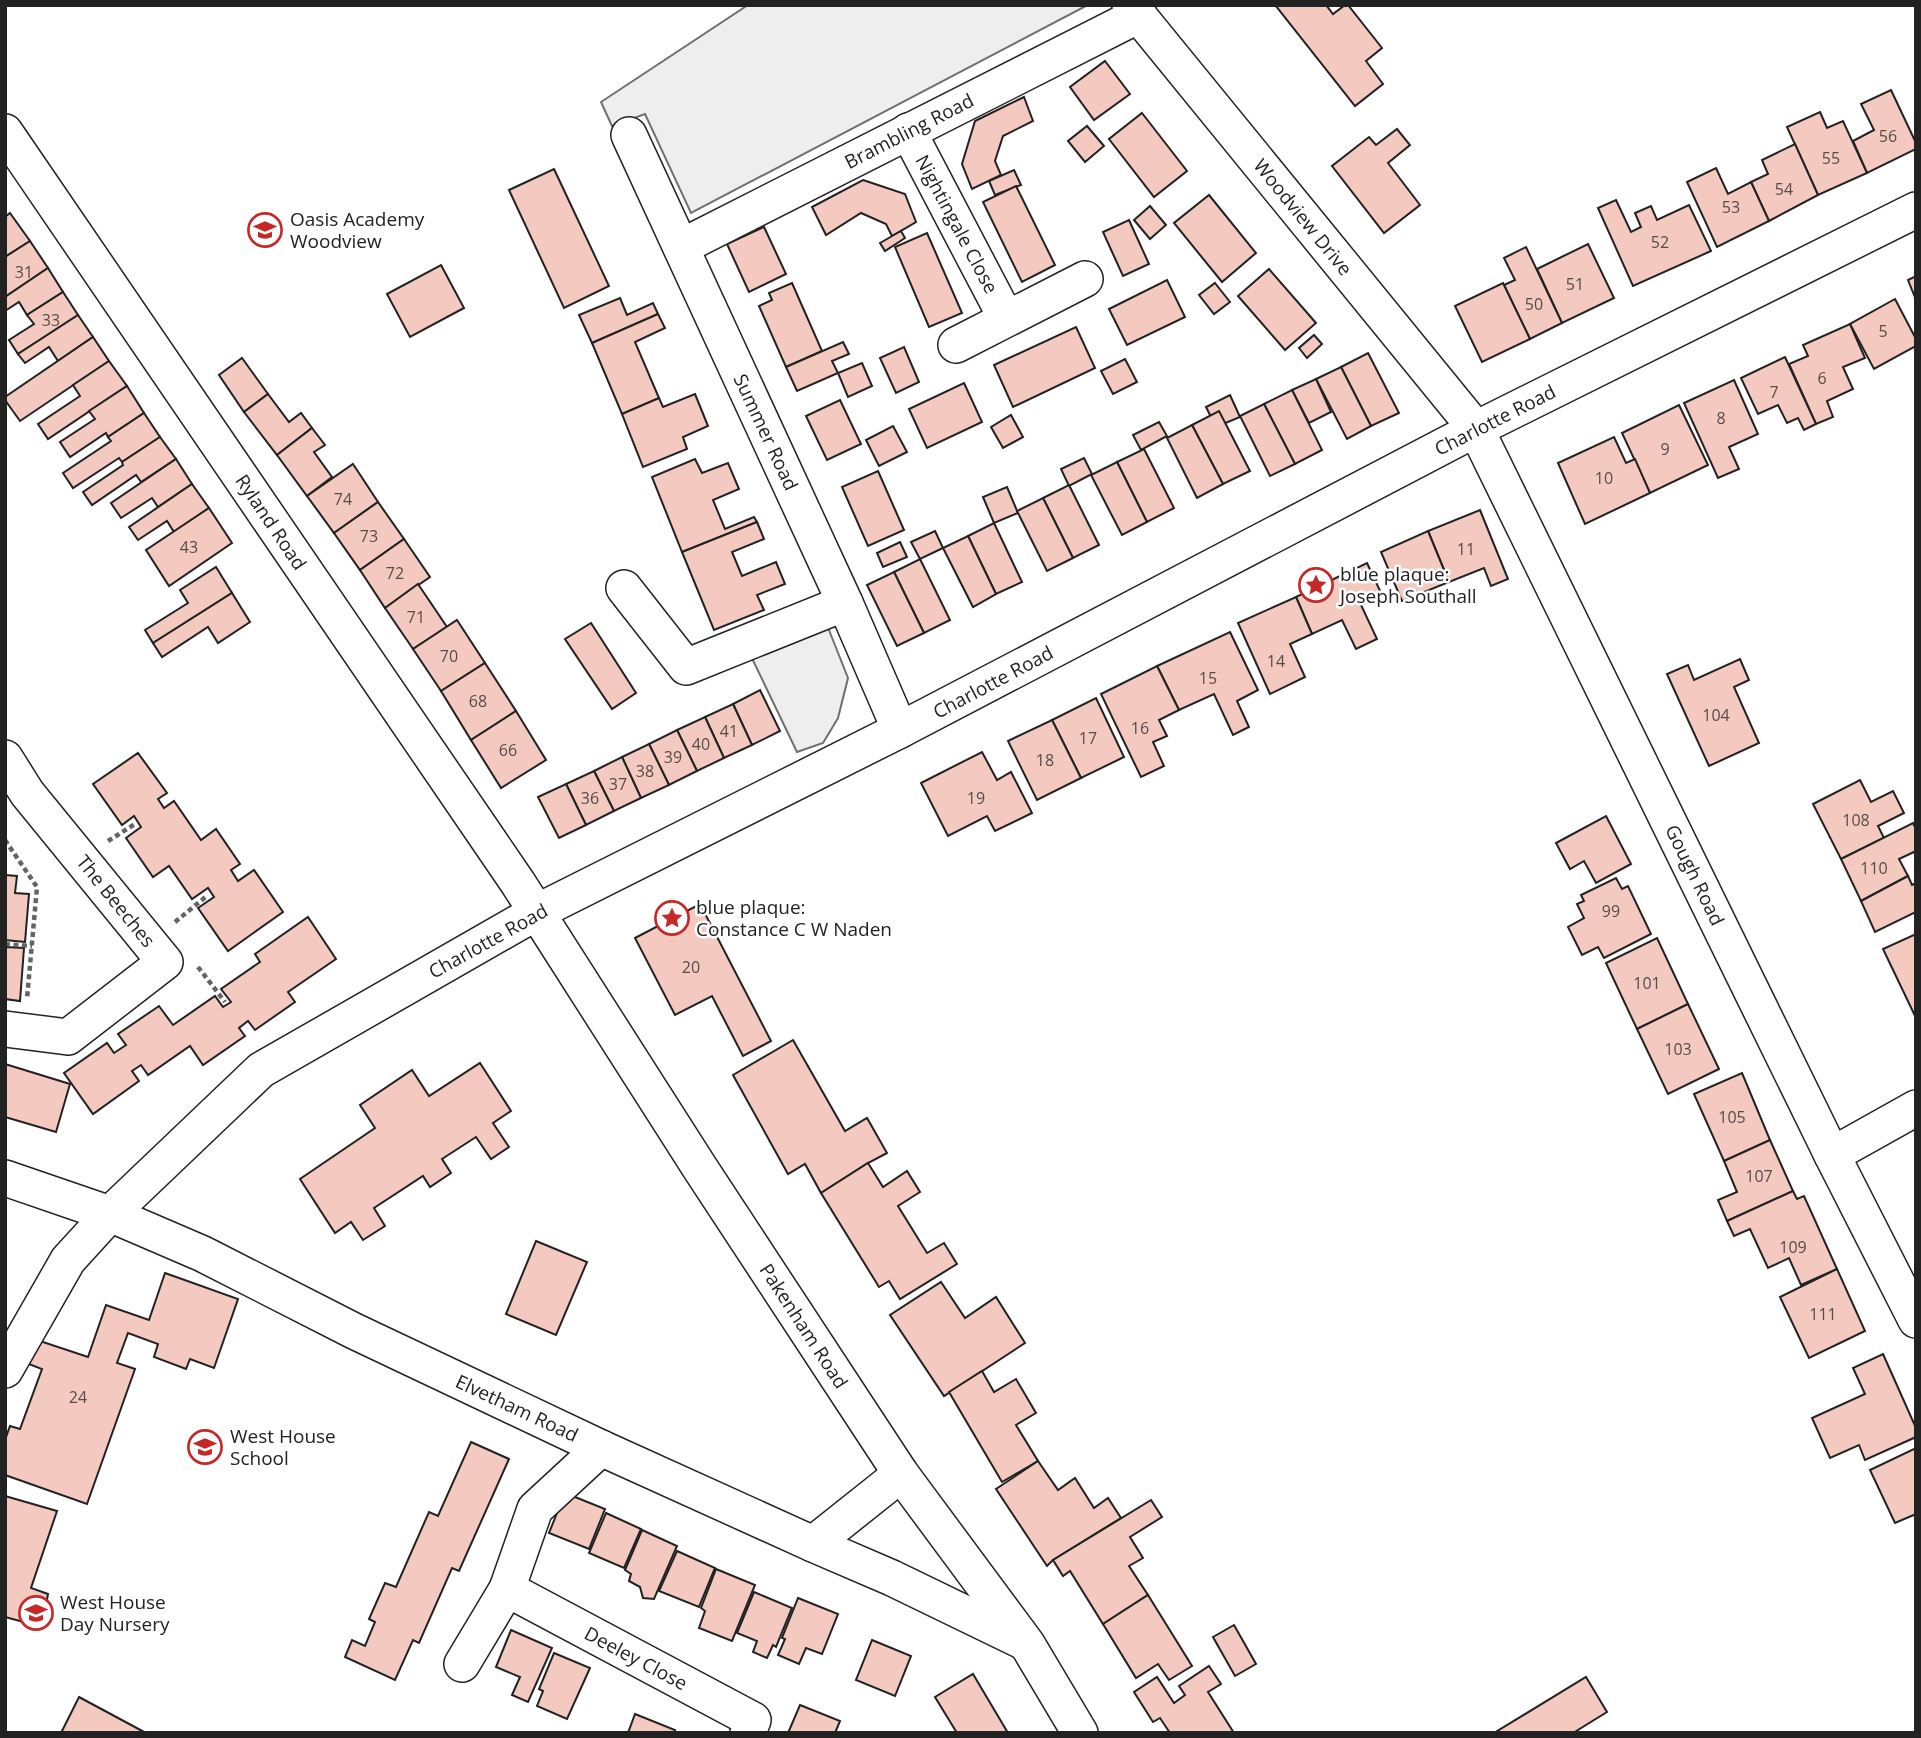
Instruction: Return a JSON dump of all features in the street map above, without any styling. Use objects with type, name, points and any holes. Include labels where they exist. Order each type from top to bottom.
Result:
[{"type":"street","name":"Brambling Road","points":[[681,247],[908,131],[1134,10]]},
{"type":"street","name":"Woodview Drive","points":[[1134,10],[1476,429]]},
{"type":"street","name":"Nightingale Close","points":[[908,131],[1006,318]]},
{"type":"street","name":"Ryland Road","points":[[5,132],[537,912]]},
{"type":"street","name":"Summer Road","points":[[629,135],[845,603],[900,730]]},
{"type":"street","name":"Charlotte Road","points":[[5,1370],[68,1261],[110,1214],[261,1070],[537,912],[900,730],[1476,429],[1916,210]]},
{"type":"street","points":[[956,345],[1085,279]]},
{"type":"street","name":"Gough Road","points":[[1476,429],[1832,1155],[1916,1320]]},
{"type":"street","points":[[624,588],[686,667],[845,603]]},
{"type":"street","name":"The Beeches","points":[[5,758],[27,793],[165,962],[68,1037],[15,1030]]},
{"type":"street","name":"Pakenham Road","points":[[537,912],[700,1168],[901,1474],[1027,1644],[1080,1733]]},
{"type":"street","points":[[1832,1155],[1916,1108]]},
{"type":"street","name":"Elvetham Road","points":[[5,1178],[110,1214],[203,1255],[354,1331],[601,1448],[892,1578],[1027,1644]]},
{"type":"street","points":[[463,1664],[507,1589],[535,1509],[601,1448]]},
{"type":"street","points":[[813,1545],[901,1474]]},
{"type":"street","name":"Deeley Close","points":[[507,1589],[753,1720],[748,1733]]},
{"type":"path","points":[[5,840],[37,887],[32,946],[15,1030]]},
{"type":"path","points":[[149,942],[208,895]]},
{"type":"path","points":[[5,944],[32,946]]},
{"type":"shaded area","points":[[748,5],[1086,6],[691,213],[645,114],[612,126],[601,102]]},
{"type":"shaded area","points":[[825,620],[848,678],[838,718],[823,743],[797,752],[749,652]]},
{"type":"building","points":[[1326,5],[1333,14],[1348,5],[1382,48],[1366,61],[1383,84],[1355,106],[1276,6]]},
{"type":"building","points":[[1105,61],[1130,94],[1094,120],[1070,87]]},
{"type":"building","points":[[1891,90],[1916,143],[1916,149],[1867,173],[1853,141],[1874,130],[1861,104]]},
{"type":"building","points":[[1024,97],[1033,121],[1003,136],[995,161],[1001,175],[972,189],[962,164],[975,121]]},
{"type":"building","points":[[1820,112],[1827,128],[1843,121],[1867,173],[1818,195],[1787,127]]},
{"type":"building","points":[[1142,113],[1187,171],[1154,197],[1109,139]]},
{"type":"building","points":[[1087,126],[1104,146],[1085,162],[1068,141]]},
{"type":"building","points":[[1397,129],[1410,145],[1388,163],[1420,205],[1384,233],[1332,166],[1369,137],[1376,145]]},
{"type":"building","points":[[1795,144],[1818,195],[1769,221],[1751,182],[1768,174],[1762,160]]},
{"type":"building","points":[[1716,168],[1728,194],[1751,182],[1769,221],[1717,247],[1687,182]]},
{"type":"building","points":[[554,169],[609,286],[564,308],[509,190]]},
{"type":"building","points":[[1014,170],[1021,185],[995,195],[989,181]]},
{"type":"building","points":[[863,180],[905,194],[916,222],[892,236],[886,224],[861,213],[826,235],[812,207]]},
{"type":"building","points":[[1016,186],[1055,265],[1022,282],[983,202]]},
{"type":"building","points":[[1209,195],[1256,253],[1222,282],[1174,223]]},
{"type":"building","points":[[1616,200],[1631,232],[1641,227],[1635,213],[1651,206],[1657,220],[1689,205],[1711,251],[1633,286],[1598,208]]},
{"type":"building","points":[[1150,206],[1166,225],[1150,239],[1134,220]]},
{"type":"building","points":[[10,213],[30,241],[5,257],[5,217]]},
{"type":"building","points":[[1129,220],[1149,264],[1123,276],[1103,232]]},
{"type":"building","points":[[764,227],[786,274],[749,292],[727,244]]},
{"type":"building","points":[[901,231],[905,238],[885,251],[880,243]]},
{"type":"building","points":[[927,233],[962,313],[929,327],[895,247]]},
{"type":"building","points":[[30,241],[48,268],[5,297],[5,257]]},
{"type":"building","points":[[1588,244],[1614,298],[1562,323],[1537,269]]},
{"type":"building","points":[[1526,247],[1562,323],[1530,339],[1504,285],[1515,280],[1504,258]]},
{"type":"building","points":[[441,265],[464,308],[410,337],[387,294]]},
{"type":"building","points":[[48,268],[63,292],[27,315],[19,302],[5,311],[5,297]]},
{"type":"building","points":[[1269,269],[1316,323],[1285,350],[1238,296]]},
{"type":"building","points":[[1916,276],[1916,300],[1908,280]]},
{"type":"building","points":[[1167,280],[1185,317],[1127,345],[1109,309]]},
{"type":"building","points":[[792,283],[822,351],[786,367],[759,306],[772,300],[769,293]]},
{"type":"building","points":[[1215,283],[1230,302],[1214,314],[1199,295]]},
{"type":"building","points":[[1503,283],[1530,339],[1482,362],[1455,306]]},
{"type":"building","points":[[63,292],[78,315],[18,354],[9,340],[34,324],[27,315]]},
{"type":"building","points":[[620,298],[627,315],[653,303],[658,314],[592,343],[579,315]]},
{"type":"building","points":[[1895,299],[1916,339],[1916,346],[1874,369],[1850,324]]},
{"type":"building","points":[[658,314],[665,328],[635,342],[659,398],[622,414],[592,343]]},
{"type":"building","points":[[78,315],[93,337],[58,361],[49,347],[25,363],[18,354]]},
{"type":"building","points":[[1850,324],[1865,358],[1843,367],[1853,389],[1827,401],[1833,417],[1816,424],[1789,364],[1808,356],[1803,345]]},
{"type":"building","points":[[1076,327],[1095,368],[1013,407],[994,365]]},
{"type":"building","points":[[1314,335],[1322,344],[1307,358],[1299,348]]},
{"type":"building","points":[[93,337],[109,361],[20,421],[5,397]]},
{"type":"building","points":[[843,342],[849,354],[832,361],[838,373],[797,391],[786,367]]},
{"type":"building","points":[[904,347],[919,382],[896,393],[880,358]]},
{"type":"building","points":[[1368,353],[1399,413],[1371,426],[1341,367]]},
{"type":"building","points":[[1785,357],[1816,424],[1804,430],[1798,418],[1787,423],[1778,405],[1758,414],[1741,378]]},
{"type":"building","points":[[242,358],[268,394],[244,412],[219,375]]},
{"type":"building","points":[[1125,359],[1137,382],[1113,394],[1101,371]]},
{"type":"building","points":[[109,361],[127,386],[48,439],[38,424],[80,396],[73,385]]},
{"type":"building","points":[[862,363],[872,386],[848,397],[838,373]]},
{"type":"building","points":[[1341,367],[1371,426],[1347,439],[1316,379]]},
{"type":"building","points":[[1316,379],[1331,412],[1309,423],[1292,390]]},
{"type":"building","points":[[1734,380],[1758,434],[1729,447],[1739,469],[1718,478],[1684,403]]},
{"type":"building","points":[[964,383],[982,422],[927,448],[909,409]]},
{"type":"building","points":[[127,386],[144,413],[108,437],[106,433],[70,457],[60,442],[95,419],[89,411]]},
{"type":"building","points":[[1292,390],[1322,450],[1295,464],[1264,404]]},
{"type":"building","points":[[268,394],[289,422],[301,413],[312,428],[277,455],[244,412]]},
{"type":"building","points":[[695,394],[708,426],[683,437],[687,449],[643,467],[622,414],[659,398],[663,407]]},
{"type":"building","points":[[1230,395],[1240,417],[1216,427],[1206,407]]},
{"type":"building","points":[[840,400],[861,444],[827,460],[806,416]]},
{"type":"building","points":[[1264,404],[1295,464],[1270,476],[1240,416]]},
{"type":"building","points":[[1679,405],[1708,465],[1650,493],[1622,433]]},
{"type":"building","points":[[1219,411],[1250,471],[1223,484],[1192,425]]},
{"type":"building","points":[[144,413],[160,437],[122,462],[119,458],[73,488],[63,473],[111,441],[108,437]]},
{"type":"building","points":[[1011,415],[1023,437],[1003,448],[991,427]]},
{"type":"building","points":[[1159,422],[1167,436],[1141,450],[1133,435]]},
{"type":"building","points":[[1192,425],[1223,484],[1197,498],[1167,438]]},
{"type":"building","points":[[893,426],[907,452],[879,466],[866,440]]},
{"type":"building","points":[[312,428],[325,445],[314,452],[332,477],[307,496],[277,455]]},
{"type":"building","points":[[160,437],[176,459],[141,482],[136,475],[92,505],[83,492]]},
{"type":"building","points":[[1614,437],[1626,463],[1635,459],[1650,493],[1585,524],[1558,463]]},
{"type":"building","points":[[1144,449],[1174,508],[1147,522],[1117,462]]},
{"type":"building","points":[[1084,458],[1092,474],[1069,486],[1061,469]]},
{"type":"building","points":[[176,459],[192,484],[158,507],[152,498],[121,518],[111,503]]},
{"type":"building","points":[[695,459],[702,473],[728,463],[739,489],[713,500],[725,529],[754,517],[757,522],[682,552],[652,477]]},
{"type":"building","points":[[1117,462],[1147,522],[1122,535],[1091,475]]},
{"type":"building","points":[[353,464],[378,502],[334,533],[307,496]]},
{"type":"building","points":[[878,471],[904,530],[868,546],[842,487]]},
{"type":"building","points":[[192,484],[209,508],[174,532],[167,521],[138,540],[129,527]]},
{"type":"building","points":[[1069,485],[1099,545],[1073,558],[1043,498]]},
{"type":"building","points":[[1007,487],[1018,513],[994,523],[983,497]]},
{"type":"building","points":[[1043,498],[1073,558],[1047,571],[1017,511]]},
{"type":"building","points":[[378,502],[404,539],[360,570],[334,533]]},
{"type":"building","points":[[209,508],[232,543],[169,586],[146,550]]},
{"type":"building","points":[[1480,510],[1508,579],[1491,586],[1484,568],[1449,582],[1428,531]]},
{"type":"building","points":[[757,522],[764,539],[732,552],[742,576],[776,562],[785,584],[757,595],[764,610],[714,630],[682,552]]},
{"type":"building","points":[[994,523],[1022,582],[996,594],[968,536]]},
{"type":"building","points":[[935,531],[943,548],[920,559],[911,542]]},
{"type":"building","points":[[1428,531],[1449,582],[1402,601],[1381,552]]},
{"type":"building","points":[[968,536],[996,594],[973,607],[943,548]]},
{"type":"building","points":[[404,539],[430,577],[385,608],[360,570]]},
{"type":"building","points":[[900,542],[907,557],[883,567],[877,553]]},
{"type":"building","points":[[920,559],[950,620],[924,633],[894,572]]},
{"type":"building","points":[[1367,563],[1382,595],[1361,605],[1377,639],[1356,649],[1342,620],[1312,634],[1296,597]]},
{"type":"building","points":[[216,567],[232,593],[153,643],[145,630],[188,603],[180,590]]},
{"type":"building","points":[[894,572],[924,633],[897,646],[867,585]]},
{"type":"building","points":[[418,584],[447,627],[413,649],[385,608]]},
{"type":"building","points":[[232,593],[250,622],[218,643],[208,627],[162,657],[153,643]]},
{"type":"building","points":[[1296,597],[1312,634],[1290,644],[1305,677],[1270,694],[1238,623]]},
{"type":"building","points":[[457,620],[485,663],[441,691],[413,649]]},
{"type":"building","points":[[591,623],[636,693],[612,709],[565,639]]},
{"type":"building","points":[[1230,632],[1258,690],[1237,701],[1249,727],[1233,735],[1214,694],[1179,710],[1157,666]]},
{"type":"building","points":[[1740,659],[1749,680],[1734,687],[1759,743],[1709,766],[1667,674],[1688,665],[1694,680]]},
{"type":"building","points":[[485,663],[516,711],[471,740],[441,691]]},
{"type":"building","points":[[1157,666],[1179,710],[1159,720],[1167,736],[1153,742],[1164,766],[1141,777],[1101,694]]},
{"type":"building","points":[[760,690],[780,731],[752,745],[733,704]]},
{"type":"building","points":[[1096,698],[1124,757],[1081,778],[1052,720]]},
{"type":"building","points":[[733,704],[752,745],[724,758],[705,717]]},
{"type":"building","points":[[516,711],[546,760],[501,788],[471,740]]},
{"type":"building","points":[[705,717],[724,758],[697,771],[677,730]]},
{"type":"building","points":[[1052,720],[1081,778],[1037,800],[1008,741]]},
{"type":"building","points":[[677,730],[697,771],[669,785],[649,744]]},
{"type":"building","points":[[649,744],[669,785],[641,798],[622,757]]},
{"type":"building","points":[[982,752],[997,780],[1011,772],[1032,813],[995,831],[987,816],[948,836],[921,783]]},
{"type":"building","points":[[138,753],[167,793],[158,799],[164,808],[174,801],[201,840],[216,829],[240,864],[231,870],[238,881],[254,870],[283,912],[228,951],[198,908],[214,897],[208,888],[192,899],[169,866],[153,877],[126,838],[141,827],[134,816],[122,825],[93,784]]},
{"type":"building","points":[[622,757],[641,798],[614,811],[594,771]]},
{"type":"building","points":[[594,771],[614,811],[586,825],[566,784]]},
{"type":"building","points":[[1860,780],[1871,802],[1893,791],[1904,813],[1878,826],[1884,838],[1841,859],[1813,804]]},
{"type":"building","points":[[566,784],[586,825],[559,838],[538,797]]},
{"type":"building","points":[[1606,816],[1631,864],[1596,883],[1584,861],[1570,869],[1556,843]]},
{"type":"building","points":[[1913,823],[1916,829],[1916,851],[1899,859],[1908,876],[1861,901],[1841,859]]},
{"type":"building","points":[[5,875],[17,876],[15,893],[29,894],[25,942],[5,940]]},
{"type":"building","points":[[1908,876],[1912,885],[1916,883],[1916,912],[1875,932],[1861,901]]},
{"type":"building","points":[[1616,878],[1622,889],[1628,886],[1651,934],[1604,958],[1598,947],[1582,955],[1568,927],[1584,918],[1577,904],[1584,901],[1581,895]]},
{"type":"building","points":[[700,904],[771,1041],[743,1056],[712,996],[675,1015],[635,938]]},
{"type":"building","points":[[308,917],[336,959],[288,992],[295,1002],[255,1030],[248,1021],[239,1028],[245,1036],[203,1065],[190,1046],[148,1075],[141,1065],[132,1071],[139,1081],[93,1114],[64,1073],[107,1043],[114,1053],[126,1045],[118,1034],[159,1006],[173,1025],[215,996],[223,1007],[231,1002],[221,989],[260,962],[255,954]]},
{"type":"building","points":[[1916,934],[1916,1018],[1883,949]]},
{"type":"building","points":[[1657,938],[1688,1004],[1637,1029],[1606,963]]},
{"type":"building","points":[[5,947],[24,948],[20,1001],[5,999]]},
{"type":"building","points":[[1688,1004],[1719,1069],[1668,1094],[1637,1029]]},
{"type":"building","points":[[793,1040],[845,1131],[867,1118],[887,1153],[821,1193],[805,1164],[788,1174],[733,1075]]},
{"type":"building","points":[[480,1063],[511,1111],[493,1123],[509,1147],[491,1159],[476,1137],[442,1159],[451,1173],[430,1187],[423,1176],[374,1208],[385,1226],[363,1240],[351,1222],[335,1233],[300,1179],[375,1128],[360,1105],[412,1070],[429,1096]]},
{"type":"building","points":[[5,1064],[70,1084],[56,1132],[5,1117]]},
{"type":"building","points":[[1742,1073],[1770,1140],[1724,1161],[1694,1094]]},
{"type":"building","points":[[1770,1140],[1793,1191],[1727,1221],[1718,1200],[1737,1192],[1724,1161]]},
{"type":"building","points":[[868,1163],[883,1187],[907,1171],[920,1192],[898,1206],[927,1253],[944,1243],[957,1264],[900,1299],[889,1281],[879,1287],[821,1193]]},
{"type":"building","points":[[1793,1191],[1797,1199],[1804,1196],[1837,1269],[1801,1285],[1789,1258],[1768,1268],[1750,1229],[1734,1236],[1727,1221]]},
{"type":"building","points":[[536,1241],[587,1262],[556,1335],[506,1314]]},
{"type":"building","points":[[1837,1269],[1865,1331],[1809,1358],[1780,1297]]},
{"type":"building","points":[[165,1273],[238,1299],[214,1368],[190,1359],[186,1369],[154,1357],[158,1344],[128,1333],[117,1363],[135,1369],[87,1504],[5,1475],[5,1440],[10,1426],[20,1429],[42,1369],[26,1363],[34,1339],[88,1357],[106,1305],[149,1320]]},
{"type":"building","points":[[941,1282],[965,1318],[996,1297],[1025,1343],[944,1396],[890,1315]]},
{"type":"building","points":[[1883,1354],[1916,1428],[1916,1437],[1865,1460],[1859,1445],[1830,1458],[1812,1418],[1865,1394],[1853,1368]]},
{"type":"building","points":[[982,1371],[994,1392],[1016,1379],[1036,1413],[1016,1425],[1038,1461],[1002,1482],[949,1392]]},
{"type":"building","points":[[471,1442],[509,1459],[459,1571],[452,1568],[419,1643],[413,1640],[395,1680],[345,1657],[352,1640],[365,1646],[375,1622],[369,1619],[385,1583],[396,1587],[429,1512],[438,1516]]},
{"type":"building","points":[[1916,1448],[1916,1514],[1895,1523],[1870,1470]]},
{"type":"building","points":[[1038,1461],[1058,1490],[1075,1478],[1094,1508],[1108,1498],[1121,1518],[1047,1566],[996,1489]]},
{"type":"building","points":[[565,1493],[605,1509],[589,1549],[549,1533]]},
{"type":"building","points":[[5,1496],[57,1511],[31,1588],[48,1594],[42,1627],[5,1617]]},
{"type":"building","points":[[1151,1500],[1162,1517],[1130,1537],[1143,1558],[1129,1566],[1148,1595],[1103,1624],[1070,1571],[1063,1576],[1053,1560]]},
{"type":"building","points":[[606,1513],[641,1529],[624,1568],[589,1553]]},
{"type":"building","points":[[642,1530],[677,1546],[654,1599],[643,1598],[640,1587],[629,1581],[631,1574],[625,1570]]},
{"type":"building","points":[[677,1551],[715,1568],[699,1607],[659,1591]]},
{"type":"building","points":[[716,1569],[755,1585],[732,1641],[699,1628],[705,1611],[701,1608]]},
{"type":"building","points":[[754,1592],[792,1608],[776,1647],[773,1645],[767,1658],[753,1652],[757,1641],[737,1633]]},
{"type":"building","points":[[1148,1595],[1192,1666],[1169,1680],[1158,1664],[1136,1678],[1103,1624]]},
{"type":"building","points":[[798,1598],[838,1614],[822,1654],[806,1648],[799,1664],[778,1655]]},
{"type":"building","points":[[1234,1625],[1256,1664],[1235,1676],[1213,1637]]},
{"type":"building","points":[[511,1630],[552,1648],[528,1702],[512,1695],[520,1677],[496,1667]]},
{"type":"building","points":[[872,1640],[911,1656],[895,1696],[856,1680]]},
{"type":"building","points":[[554,1653],[590,1668],[567,1719],[537,1706],[543,1691],[539,1689]]},
{"type":"building","points":[[1209,1666],[1221,1684],[1208,1692],[1234,1733],[1170,1733],[1160,1718],[1153,1722],[1134,1692],[1157,1677],[1174,1703],[1185,1695],[1179,1686]]},
{"type":"building","points":[[973,1674],[1008,1733],[957,1733],[935,1697]]},
{"type":"building","points":[[1586,1677],[1607,1712],[1573,1733],[1494,1733]]},
{"type":"building","points":[[79,1697],[146,1733],[61,1733]]},
{"type":"building","points":[[800,1705],[840,1721],[835,1733],[788,1733]]},
{"type":"building","points":[[635,1714],[675,1730],[674,1733],[628,1733]]},
{"type":"place","name":"Oasis Academy Woodview","points":[[265,230]]},
{"type":"place","name":"blue plaque: Joseph Southall","points":[[1316,585]]},
{"type":"place","name":"blue plaque: Constance C W Naden","points":[[672,918]]},
{"type":"place","name":"West House School","points":[[205,1447]]},
{"type":"place","name":"West House Day Nursery","points":[[36,1613]]}]
